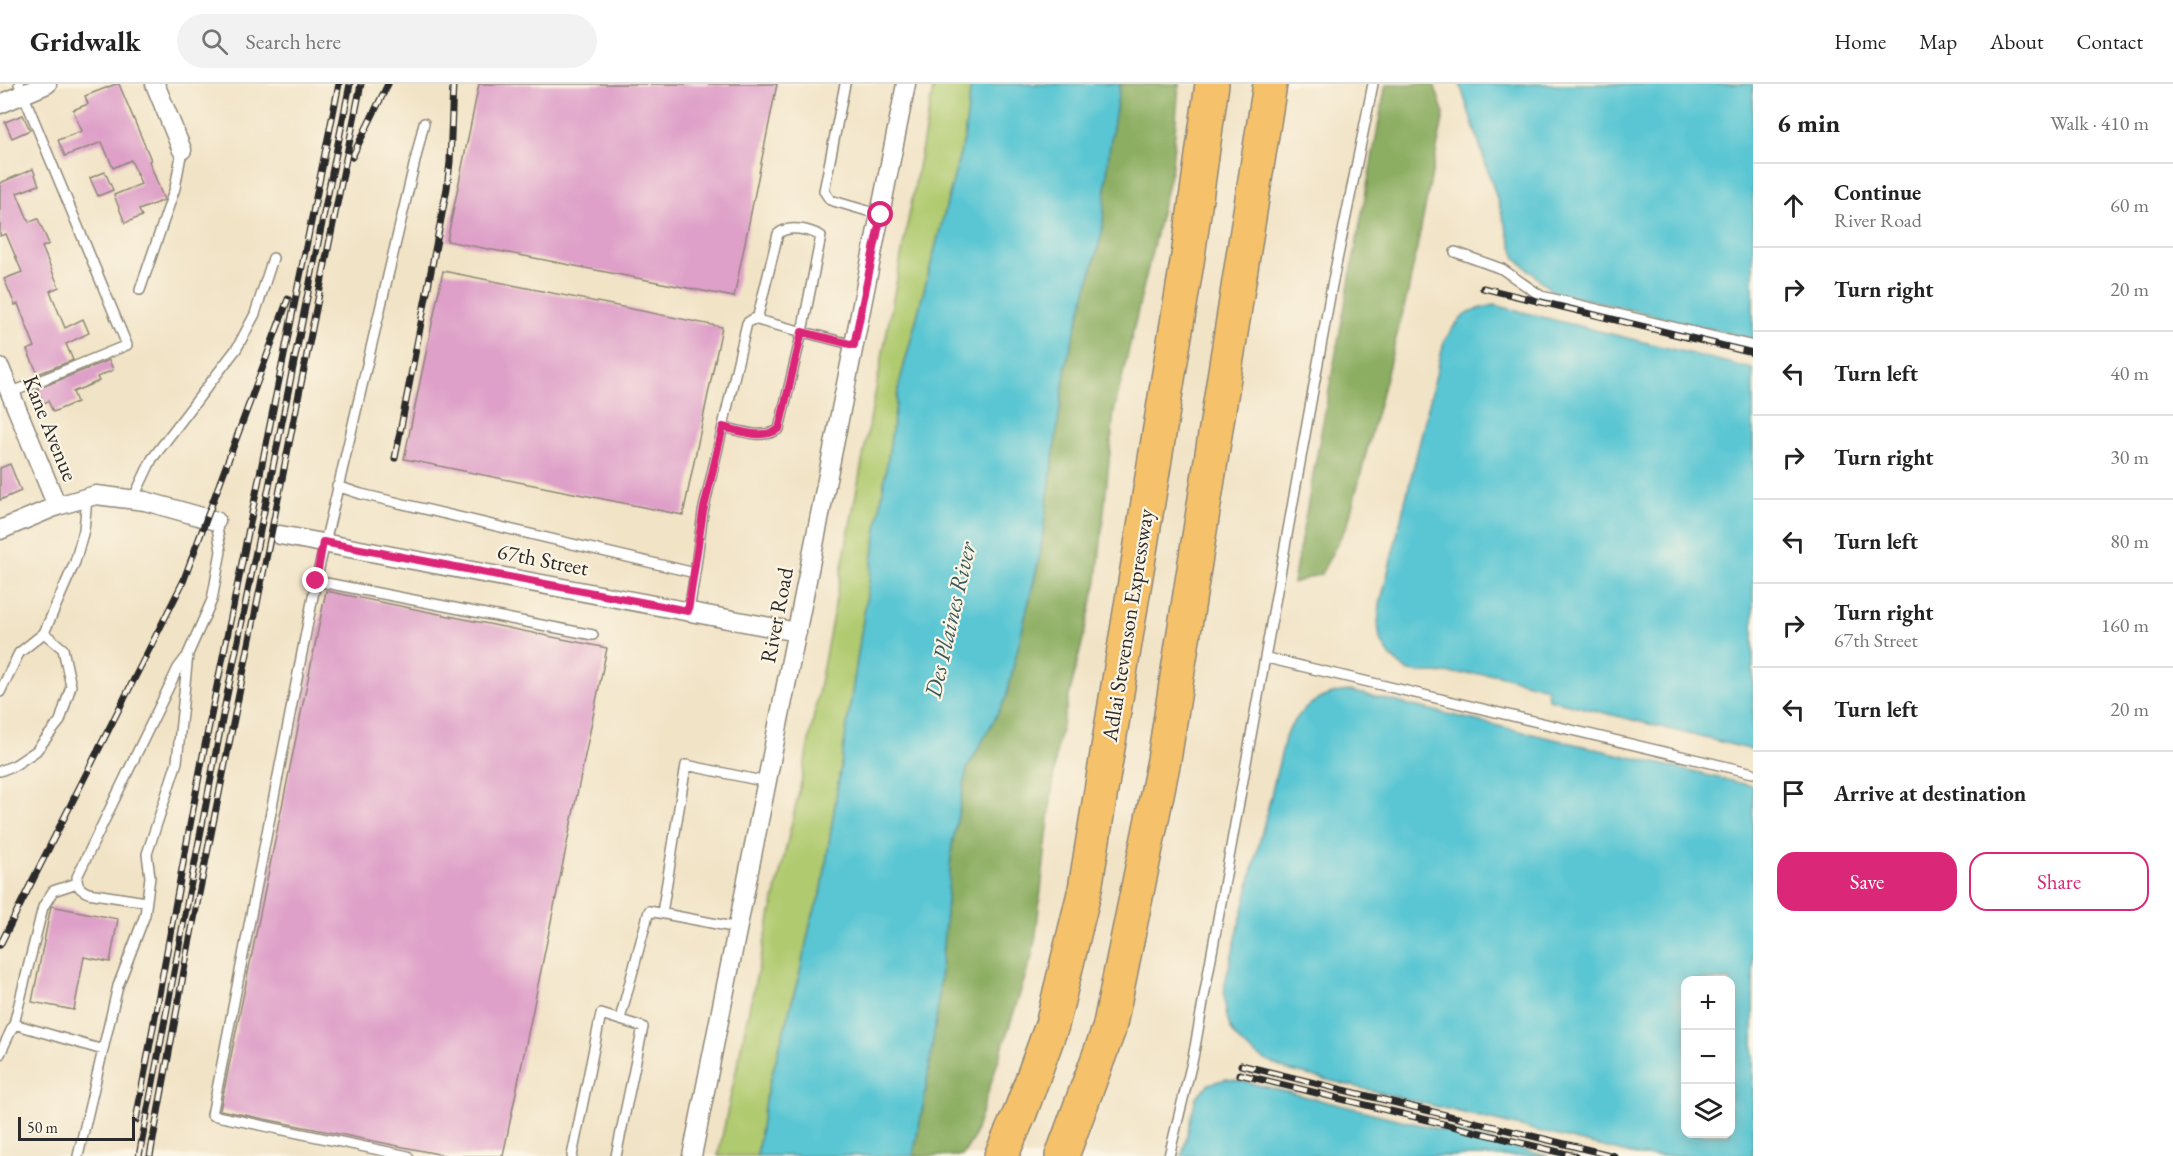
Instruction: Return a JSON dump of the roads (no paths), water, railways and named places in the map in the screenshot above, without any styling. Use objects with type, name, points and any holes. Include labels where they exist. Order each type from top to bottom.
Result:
[{"type":"highway","name":"Adlai Stevenson Expressway","points":[[1001,1156],[1020,1113],[1052,1025],[1085,890],[1188,256],[1212,84]]},
{"type":"highway","points":[[1062,1156],[1109,1029],[1164,760],[1270,84]]},
{"type":"street","points":[[0,104],[21,89],[47,84]]},
{"type":"street","points":[[155,84],[183,150]]},
{"type":"street","name":"River Road","points":[[693,1156],[906,84]]},
{"type":"street","name":"Kane Avenue","points":[[0,368],[57,506]]},
{"type":"street","points":[[0,530],[57,506],[96,495],[145,501],[216,521]]},
{"type":"street","name":"67th Street","points":[[280,535],[797,632]]},
{"type":"lane","points":[[845,84],[824,191],[830,200],[881,215]]},
{"type":"lane","points":[[1169,1156],[1194,1058],[1332,285],[1372,84]]},
{"type":"lane","points":[[10,393],[128,345],[21,89]]},
{"type":"lane","points":[[408,1156],[212,1115],[323,542],[424,123]]},
{"type":"lane","points":[[140,290],[176,188],[183,150]]},
{"type":"lane","points":[[723,427],[764,435],[772,434],[779,429],[802,332],[821,236],[814,232],[788,228],[778,234],[757,320]]},
{"type":"lane","points":[[1455,252],[1502,268],[1541,296],[1753,346]]},
{"type":"lane","points":[[133,500],[152,459],[237,348],[255,314],[273,258]]},
{"type":"lane","points":[[688,611],[703,512],[747,322],[753,319],[854,345]]},
{"type":"lane","points":[[337,486],[361,494],[695,573]]},
{"type":"lane","points":[[0,692],[19,653],[44,633],[75,562],[84,530],[87,498]]},
{"type":"lane","points":[[146,902],[88,892],[80,889],[77,877],[173,679],[188,654],[212,600],[222,551],[216,521]]},
{"type":"lane","points":[[316,581],[593,635]]},
{"type":"lane","points":[[0,771],[15,765],[36,751],[60,721],[71,687],[63,650],[44,633]]},
{"type":"lane","points":[[78,1156],[118,986],[145,915],[150,877],[147,854],[177,762],[188,654]]},
{"type":"lane","points":[[1267,658],[1753,773]]},
{"type":"lane","points":[[662,913],[686,765],[767,782]]},
{"type":"lane","points":[[0,1054],[14,1024],[43,907],[53,891],[77,883]]},
{"type":"lane","points":[[620,1019],[649,911],[738,928]]},
{"type":"lane","points":[[572,1156],[601,1014],[644,1027],[616,1156]]},
{"type":"lane","points":[[14,1024],[103,1050]]},
{"type":"water","name":"Des Plaines River","points":[[971,84],[1120,84],[1109,151],[1102,233],[1066,364],[1040,555],[1006,698],[967,769],[952,845],[937,1013],[924,1102],[913,1156],[757,1156],[765,1100],[800,972],[811,921],[822,889],[899,385],[964,139]]},
{"type":"water","points":[[1460,84],[1753,84],[1753,339],[1552,291],[1516,258]]},
{"type":"water","points":[[1494,305],[1753,369],[1753,750],[1548,699],[1547,688],[1495,674],[1420,673],[1406,670],[1390,656],[1380,639],[1378,624],[1380,605],[1444,342],[1464,316]]},
{"type":"water","points":[[1350,691],[1753,786],[1753,1156],[1640,1156],[1287,1070],[1257,1056],[1237,1039],[1227,1016],[1225,983],[1286,734],[1305,709],[1320,698]]},
{"type":"water","points":[[1226,1079],[1548,1156],[1182,1156],[1196,1097],[1209,1084]]},
{"type":"railway","points":[[136,1120],[202,760],[339,84]]},
{"type":"railway","points":[[139,1156],[223,715],[350,84]]},
{"type":"railway","points":[[150,1156],[188,949],[361,84]]},
{"type":"railway","points":[[352,157],[388,84]]},
{"type":"railway","points":[[395,458],[447,188],[453,84]]},
{"type":"railway","points":[[1483,288],[1753,353]]},
{"type":"railway","points":[[0,945],[183,582],[288,299]]},
{"type":"railway","points":[[1241,1065],[1614,1156]]},
{"type":"railway","points":[[1239,1074],[1575,1156]]}]
